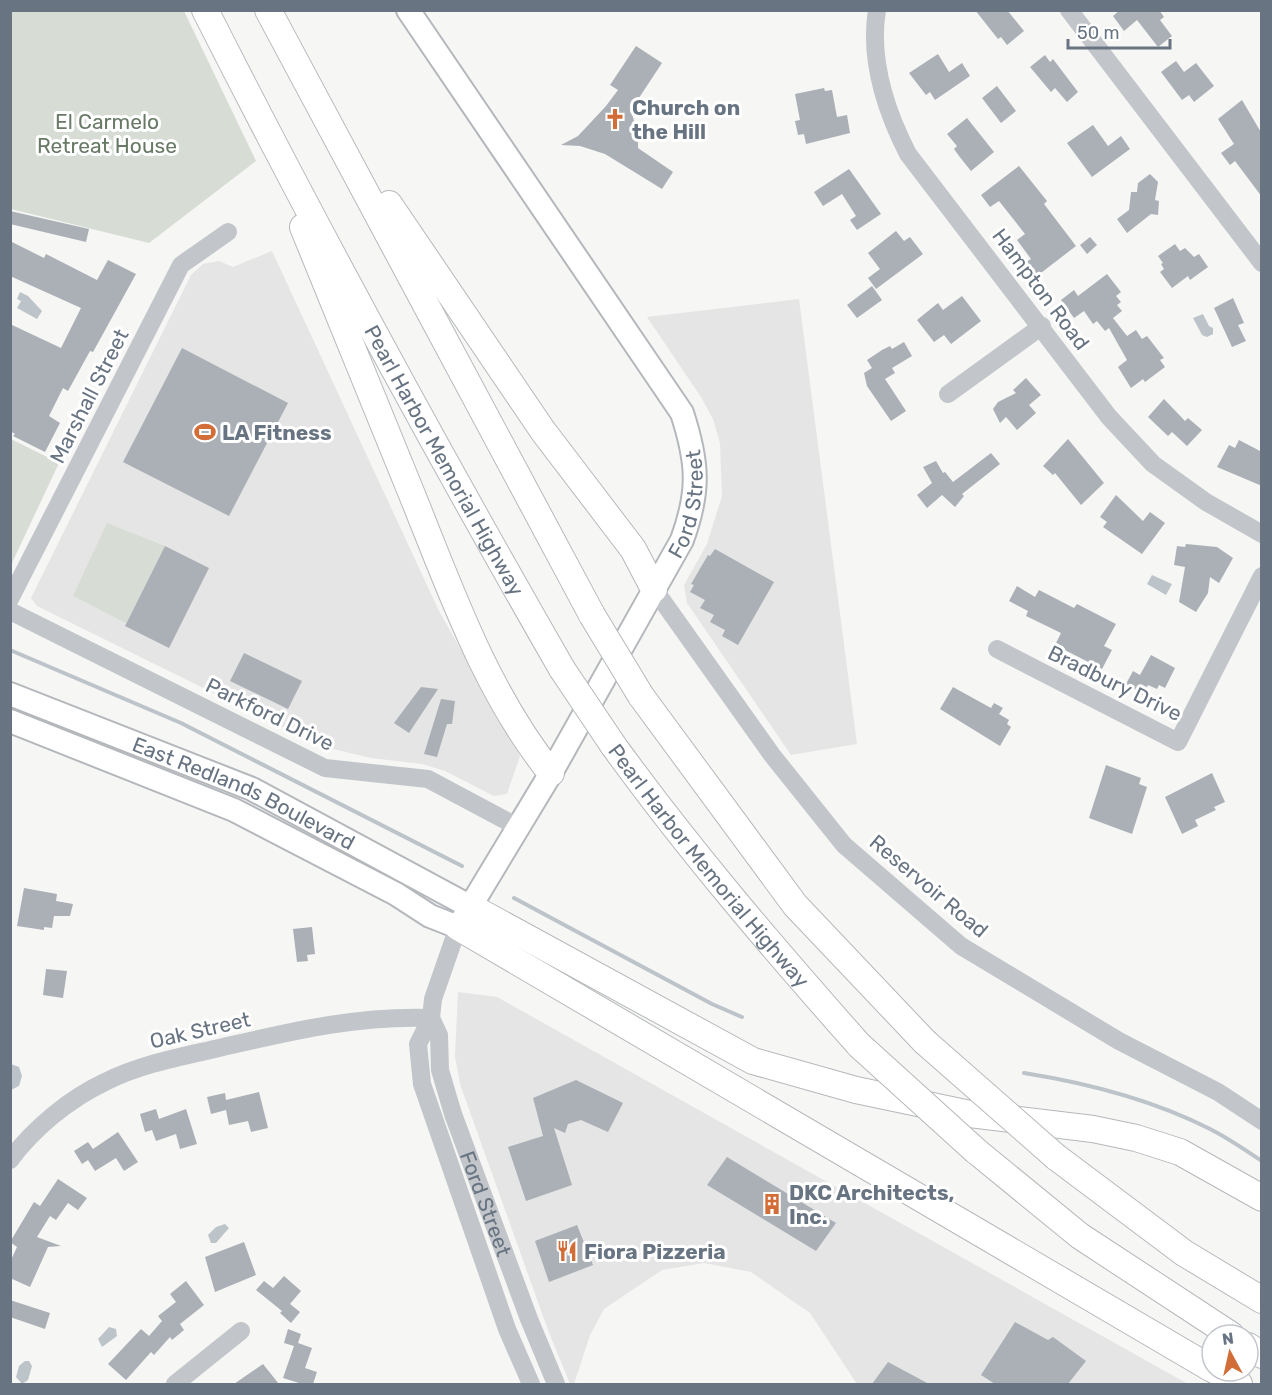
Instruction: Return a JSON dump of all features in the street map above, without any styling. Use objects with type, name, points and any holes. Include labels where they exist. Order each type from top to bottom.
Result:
[{"type":"highway","name":"Pearl Harbor Memorial Highway","points":[[205,10],[256,110],[496,555],[562,669],[662,813],[755,927],[859,1045],[976,1151],[1080,1236],[1213,1323]]},
{"type":"highway","name":"Pearl Harbor Memorial Highway","points":[[268,10],[592,615],[641,696],[795,905],[925,1042],[1056,1157],[1184,1253],[1262,1300]]},
{"type":"highway","points":[[308,83],[543,431],[633,549],[654,589]]},
{"type":"highway","points":[[256,110],[457,609],[492,680],[536,754],[551,773]]},
{"type":"highway","points":[[464,916],[753,1061],[856,1090],[970,1114],[1093,1129],[1136,1138],[1180,1152],[1262,1198]]},
{"type":"highway","points":[[464,916],[1200,1361]]},
{"type":"main road","name":"Ford Street","points":[[408,10],[682,413],[695,458],[697,479],[693,511],[682,540],[551,773],[464,916]]},
{"type":"main road","name":"East Redlands Boulevard","points":[[10,694],[252,789],[464,916]]},
{"type":"main road","name":"East Redlands Boulevard","points":[[10,721],[234,810],[396,894],[430,916],[464,916]]},
{"type":"street","name":"Hampton Road","points":[[877,10],[874,27],[878,65],[890,118],[908,154],[1042,326],[1109,417],[1154,464],[1206,502],[1262,534]]},
{"type":"street","points":[[1069,10],[1262,263]]},
{"type":"street","name":"Marshall Street","points":[[10,599],[181,265],[228,232]]},
{"type":"street","points":[[948,394],[1042,326]]},
{"type":"street","name":"Bradbury Drive","points":[[996,649],[1178,742],[1262,576]]},
{"type":"street","name":"Reservoir Road","points":[[654,589],[772,755],[844,845],[961,946],[1119,1041],[1218,1092],[1262,1121]]},
{"type":"street","name":"Parkford Drive","points":[[10,611],[325,768],[428,779],[518,827]]},
{"type":"street","name":"Ford Street","points":[[464,916],[439,981],[431,1018],[418,1044],[422,1084],[507,1329],[531,1384]]},
{"type":"street","name":"Oak Street","points":[[10,1160],[64,1107],[104,1082],[146,1065],[336,1022],[379,1017],[431,1018]]},
{"type":"street","name":"Ford Street","points":[[431,1018],[439,1035],[440,1070],[453,1114],[529,1319],[556,1384]]},
{"type":"street","points":[[483,1257],[498,1266],[515,1313],[529,1319]]},
{"type":"street","points":[[175,1384],[241,1331]]},
{"type":"shaded area","points":[[272,251],[438,609],[520,756],[507,794],[494,796],[445,771],[422,764],[371,758],[321,746],[37,606],[31,598],[191,275],[203,264],[219,261],[233,267]]},
{"type":"shaded area","points":[[20,292],[28,296],[42,311],[37,319],[17,308],[21,301],[17,299]]},
{"type":"shaded area","points":[[799,299],[857,744],[791,755],[687,603],[684,585],[707,544],[722,496],[720,443],[713,419],[701,397],[647,317]]},
{"type":"shaded area","points":[[1203,314],[1209,326],[1213,328],[1213,334],[1207,337],[1202,335],[1193,318]]},
{"type":"shaded area","points":[[1152,575],[1172,584],[1166,595],[1147,584]]},
{"type":"shaded area","points":[[458,992],[497,997],[1188,1384],[857,1384],[810,1313],[751,1272],[704,1263],[662,1270],[604,1309],[590,1335],[574,1384],[570,1384],[548,1330],[460,1084],[455,1056]]},
{"type":"shaded area","points":[[11,1064],[19,1067],[22,1076],[19,1086],[11,1090]]},
{"type":"shaded area","points":[[225,1224],[229,1228],[216,1243],[211,1243],[208,1235],[216,1227]]},
{"type":"shaded area","points":[[109,1327],[116,1329],[117,1336],[102,1347],[98,1339]]},
{"type":"shaded area","points":[[29,1361],[32,1366],[28,1380],[22,1384],[16,1377],[19,1366]]},
{"type":"green space","name":"El Carmelo Retreat House","points":[[11,10],[184,11],[256,161],[149,243],[11,209]]},
{"type":"green space","points":[[11,439],[59,463],[11,565]]},
{"type":"green space","points":[[107,523],[165,546],[126,623],[73,596]]},
{"type":"building","points":[[975,10],[1007,10],[1024,31],[1007,45],[1001,37],[998,39]]},
{"type":"building","points":[[1120,10],[1159,10],[1164,17],[1160,20],[1172,36],[1158,47],[1137,20],[1124,31],[1113,16]]},
{"type":"building","name":"Church on the Hill","points":[[636,46],[662,63],[631,110],[638,135],[638,148],[673,172],[662,189],[605,154],[580,146],[561,145],[578,136],[606,106],[618,90],[610,85]]},
{"type":"building","points":[[938,54],[949,72],[962,63],[970,76],[935,100],[930,92],[926,95],[909,73]]},
{"type":"building","points":[[1045,55],[1050,62],[1053,59],[1078,92],[1067,102],[1055,88],[1051,92],[1030,67]]},
{"type":"building","points":[[1176,61],[1184,72],[1196,63],[1214,86],[1194,102],[1189,95],[1182,100],[1161,72]]},
{"type":"building","points":[[997,86],[1016,111],[1001,123],[982,98]]},
{"type":"building","points":[[824,88],[825,91],[832,90],[837,117],[847,115],[850,133],[806,144],[804,134],[798,135],[795,121],[800,120],[795,94]]},
{"type":"building","points":[[1242,100],[1262,134],[1262,197],[1235,161],[1230,165],[1221,153],[1234,144],[1218,119]]},
{"type":"building","points":[[967,118],[994,152],[971,171],[954,149],[957,146],[947,134]]},
{"type":"building","points":[[1093,125],[1108,146],[1121,136],[1130,149],[1092,177],[1067,143]]},
{"type":"building","points":[[1019,166],[1047,201],[1044,204],[1076,246],[1037,276],[1026,262],[1031,259],[1017,240],[1025,234],[999,201],[990,207],[981,195]]},
{"type":"building","points":[[849,169],[881,214],[857,230],[850,220],[856,216],[842,194],[823,206],[814,192]]},
{"type":"building","points":[[1150,174],[1158,182],[1155,200],[1159,201],[1158,215],[1151,214],[1127,233],[1117,219],[1129,210],[1131,192],[1137,192],[1138,183]]},
{"type":"building","points":[[10,211],[89,229],[86,242],[10,224]]},
{"type":"building","points":[[896,231],[904,241],[910,237],[923,254],[876,289],[868,278],[880,269],[868,253]]},
{"type":"building","points":[[1090,237],[1097,245],[1087,254],[1080,245]]},
{"type":"building","points":[[10,241],[44,258],[46,254],[97,280],[108,260],[136,274],[93,352],[90,351],[68,391],[63,388],[49,416],[60,423],[45,452],[13,436],[15,434],[10,431],[10,324],[61,348],[81,308],[10,276]]},
{"type":"building","points":[[1175,244],[1180,251],[1185,248],[1194,257],[1199,254],[1208,267],[1190,280],[1188,276],[1172,288],[1160,272],[1164,269],[1158,256]]},
{"type":"building","points":[[1107,274],[1121,292],[1116,296],[1121,302],[1117,305],[1122,311],[1113,318],[1127,336],[1136,330],[1142,339],[1147,336],[1164,358],[1160,360],[1165,367],[1145,382],[1143,379],[1131,388],[1118,367],[1127,360],[1109,328],[1105,331],[1097,321],[1093,324],[1084,311],[1074,318],[1061,300],[1074,290],[1078,296]]},
{"type":"building","points":[[872,286],[882,300],[857,318],[847,305]]},
{"type":"building","points":[[962,296],[981,321],[951,344],[944,335],[934,342],[917,320],[938,303],[943,310]]},
{"type":"building","points":[[1233,298],[1244,323],[1238,325],[1246,341],[1232,347],[1214,308]]},
{"type":"building","points":[[904,342],[912,356],[892,368],[895,373],[885,379],[906,411],[891,421],[867,386],[864,373],[872,368],[867,360],[890,346],[892,349]]},
{"type":"building","name":"LA Fitness","points":[[182,348],[288,403],[229,516],[123,462]]},
{"type":"building","points":[[1026,378],[1041,395],[1029,405],[1036,413],[1017,430],[1006,417],[1000,423],[993,409],[998,402],[1016,393],[1013,390]]},
{"type":"building","points":[[1164,399],[1185,421],[1188,418],[1202,430],[1187,446],[1172,432],[1168,436],[1148,417]]},
{"type":"building","points":[[1068,439],[1104,483],[1081,505],[1055,473],[1053,475],[1043,466]]},
{"type":"building","points":[[1239,440],[1262,452],[1262,486],[1217,467],[1229,445],[1235,448]]},
{"type":"building","points":[[991,453],[1000,464],[962,494],[964,496],[955,507],[942,495],[927,508],[917,495],[932,483],[923,467],[936,461],[943,473],[945,472],[953,482]]},
{"type":"building","points":[[1116,495],[1143,521],[1150,512],[1165,523],[1142,554],[1103,527],[1107,522],[1100,517]]},
{"type":"building","points":[[1186,544],[1217,547],[1233,558],[1219,583],[1210,577],[1208,593],[1196,612],[1179,602],[1185,567],[1174,565],[1177,546],[1185,547]]},
{"type":"building","points":[[165,546],[209,568],[169,648],[125,626]]},
{"type":"building","points":[[715,549],[774,582],[738,645],[722,636],[725,630],[710,622],[714,615],[700,608],[705,600],[690,592],[694,585],[691,584],[708,555],[710,556]]},
{"type":"building","points":[[1017,586],[1035,597],[1039,590],[1074,608],[1077,604],[1116,624],[1104,646],[1112,650],[1102,669],[1055,645],[1061,633],[1026,616],[1028,611],[1009,601]]},
{"type":"building","points":[[244,653],[302,681],[288,709],[230,681]]},
{"type":"building","points":[[1151,655],[1175,668],[1165,688],[1159,685],[1157,689],[1148,685],[1143,695],[1126,684],[1133,671],[1140,675]]},
{"type":"building","points":[[421,687],[438,689],[409,733],[394,723]]},
{"type":"building","points":[[953,687],[991,708],[994,703],[1003,708],[999,714],[1009,720],[1007,724],[1011,727],[1000,746],[940,709]]},
{"type":"building","points":[[441,699],[455,701],[452,724],[447,724],[437,757],[424,754]]},
{"type":"building","points":[[1106,765],[1141,778],[1139,784],[1147,787],[1132,834],[1089,818]]},
{"type":"building","points":[[1212,773],[1225,802],[1214,807],[1216,810],[1195,820],[1198,826],[1182,834],[1165,797]]},
{"type":"building","points":[[24,888],[57,894],[56,901],[73,904],[70,916],[54,916],[52,928],[44,927],[44,930],[17,926]]},
{"type":"building","points":[[312,927],[315,954],[307,955],[308,961],[297,962],[293,929]]},
{"type":"building","points":[[46,969],[67,971],[63,998],[43,995]]},
{"type":"building","points":[[576,1080],[623,1103],[608,1132],[581,1120],[568,1124],[565,1133],[554,1128],[572,1185],[526,1201],[508,1147],[543,1136],[533,1098]]},
{"type":"building","points":[[259,1092],[268,1128],[251,1132],[248,1121],[229,1125],[226,1110],[211,1114],[207,1097],[225,1093],[226,1100]]},
{"type":"building","points":[[156,1109],[159,1119],[186,1109],[197,1144],[180,1149],[176,1134],[156,1141],[152,1130],[145,1132],[140,1114]]},
{"type":"building","points":[[118,1132],[138,1162],[124,1171],[116,1158],[95,1171],[88,1160],[82,1164],[74,1151],[88,1142],[93,1149]]},
{"type":"building","name":"DKC Architects, Inc.","points":[[727,1157],[836,1223],[816,1251],[707,1185]]},
{"type":"building","points":[[58,1179],[87,1198],[78,1210],[68,1203],[56,1220],[50,1216],[37,1237],[61,1246],[48,1247],[30,1287],[10,1278],[10,1262],[17,1247],[10,1242],[34,1202],[40,1206]]},
{"type":"building","points":[[577,1225],[593,1265],[549,1282],[535,1241]]},
{"type":"building","points":[[244,1242],[256,1275],[215,1292],[205,1257]]},
{"type":"building","points":[[284,1276],[301,1291],[290,1304],[300,1312],[291,1323],[280,1313],[282,1311],[256,1290],[264,1281],[273,1288]]},
{"type":"building","points":[[186,1281],[204,1305],[180,1324],[184,1330],[172,1340],[170,1337],[154,1355],[151,1352],[126,1380],[108,1364],[141,1329],[149,1336],[162,1321],[158,1316],[176,1302],[170,1294]]},
{"type":"building","points":[[10,1300],[50,1313],[45,1329],[10,1317]]},
{"type":"building","points":[[1015,1322],[1048,1340],[1053,1337],[1086,1361],[1068,1384],[995,1384],[981,1375]]},
{"type":"building","points":[[288,1329],[301,1334],[298,1343],[312,1348],[305,1368],[317,1372],[313,1384],[302,1384],[283,1378],[294,1346],[284,1343]]},
{"type":"building","points":[[888,1362],[929,1384],[872,1384]]},
{"type":"building","points":[[263,1364],[279,1384],[234,1384]]},
{"type":"waterway","points":[[10,650],[181,723],[462,866]]},
{"type":"waterway","points":[[514,898],[712,1004],[742,1017]]},
{"type":"waterway","points":[[1024,1073],[1096,1087],[1166,1109],[1217,1133],[1262,1161]]},
{"type":"place","name":"Church on the Hill","points":[[615,119]]},
{"type":"place","name":"LA Fitness","points":[[205,432]]},
{"type":"place","name":"DKC Architects, Inc.","points":[[772,1204]]},
{"type":"place","name":"Fiora Pizzeria","points":[[567,1251]]}]
